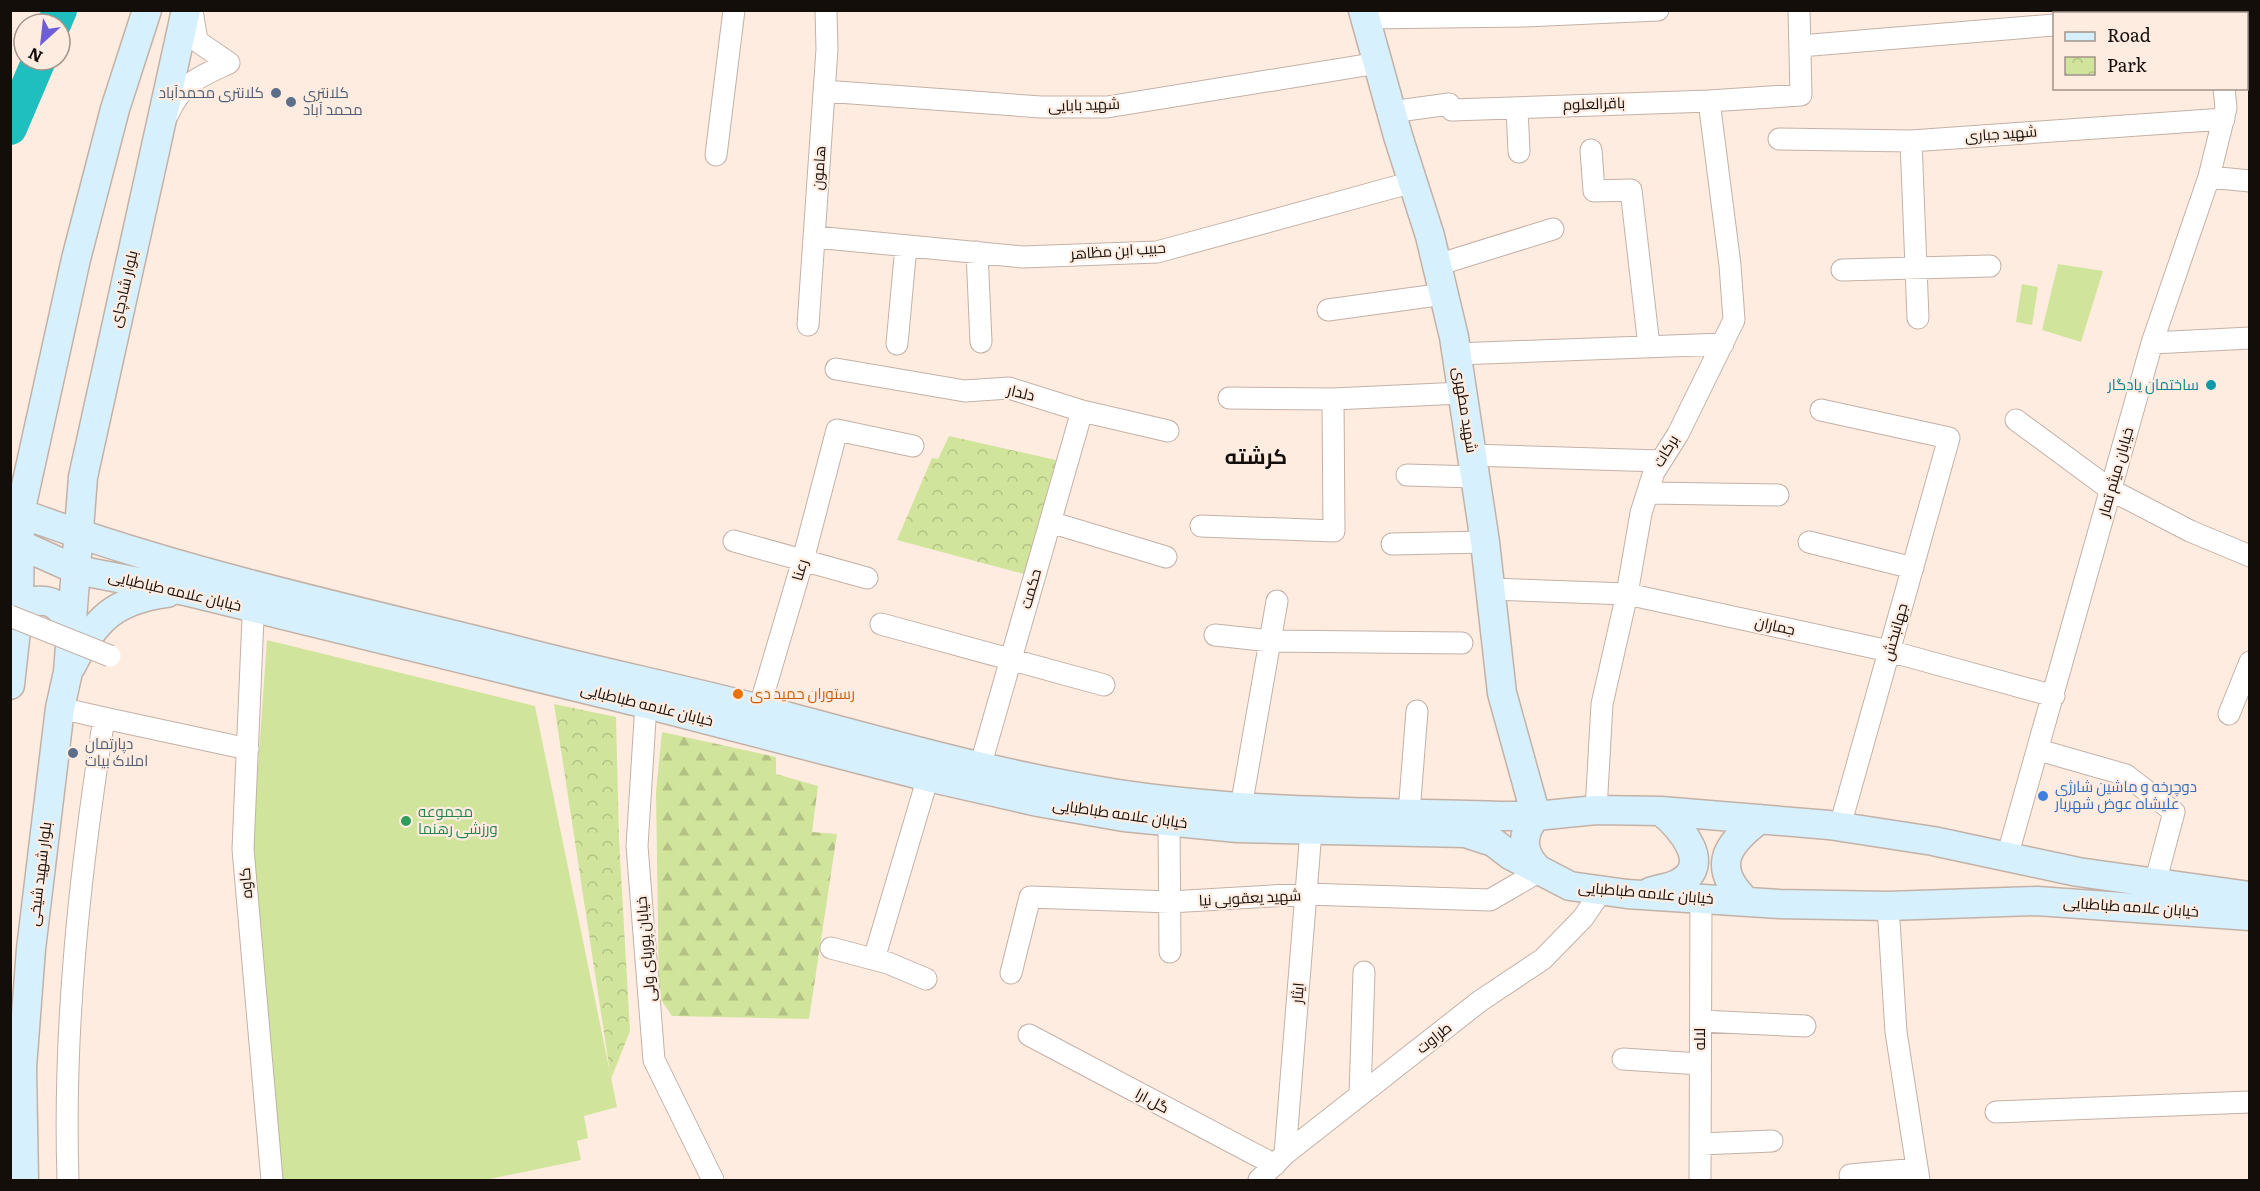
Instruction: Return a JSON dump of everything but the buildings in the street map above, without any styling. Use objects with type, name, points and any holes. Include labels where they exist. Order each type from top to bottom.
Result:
[{"type":"street","points":[[10,685],[15,510],[115,109],[147,10]]},
{"type":"street","name":"بلوار شادچای","points":[[77,570],[82,477],[186,10]]},
{"type":"street","points":[[159,133],[174,100],[186,86],[198,76],[229,63],[197,41],[192,10]]},
{"type":"street","points":[[716,155],[734,10]]},
{"type":"street","name":"هامون","points":[[808,324],[824,91],[826,10]]},
{"type":"street","points":[[1364,14],[1658,10]]},
{"type":"street","points":[[1799,10],[1800,46],[2053,25]]},
{"type":"street","name":"شهید مطهری","points":[[1364,14],[1444,294],[1456,354],[1485,542],[1502,693],[1536,816]]},
{"type":"street","name":"باقرالعلوم","points":[[1391,112],[1449,104],[1452,110],[1586,103],[1709,101],[1802,95],[1800,46]]},
{"type":"street","name":"شهید بابایی","points":[[824,91],[1041,107],[1107,107],[1378,63]]},
{"type":"street","name":"خیابان میثم تمار","points":[[2007,857],[2152,343],[2209,177],[2226,108],[2224,90]]},
{"type":"street","name":"برکات","points":[[1596,810],[1602,704],[1647,493],[1660,461],[1678,434],[1734,320],[1730,265],[1709,101]]},
{"type":"street","points":[[1517,108],[1519,152]]},
{"type":"street","name":"شهید جباری","points":[[1779,139],[1911,141],[2224,119]]},
{"type":"street","points":[[1911,141],[1918,318]]},
{"type":"street","points":[[1591,150],[1594,191],[1631,190],[1649,346]]},
{"type":"street","points":[[2209,177],[2250,181]]},
{"type":"street","name":"حبیب ابن مظاهر","points":[[814,237],[1023,257],[1157,252],[1413,182]]},
{"type":"street","points":[[1437,265],[1553,229]]},
{"type":"street","points":[[897,344],[906,246]]},
{"type":"street","points":[[977,252],[981,342]]},
{"type":"street","points":[[1842,270],[1990,266]]},
{"type":"street","points":[[1328,310],[1444,294]]},
{"type":"street","points":[[2152,343],[2250,338]]},
{"type":"street","points":[[1456,354],[1723,344]]},
{"type":"street","name":"دلدار","points":[[836,369],[965,392],[1009,388],[1082,411],[1168,431]]},
{"type":"street","points":[[1229,398],[1333,399],[1462,393]]},
{"type":"street","points":[[1201,526],[1334,531],[1333,399]]},
{"type":"street","name":"جهانبخش","points":[[1821,410],[1949,438],[1840,826]]},
{"type":"street","name":"حکمت","points":[[977,778],[1082,411]]},
{"type":"street","points":[[2016,420],[2111,490],[2190,531],[2250,556]]},
{"type":"street","name":"رعنا","points":[[756,720],[803,560],[837,429],[913,446]]},
{"type":"street","points":[[1407,475],[1473,466],[1660,461]]},
{"type":"street","points":[[1647,493],[1778,495]]},
{"type":"street","name":"خیابان علامه طباطبایی","points":[[15,510],[79,535],[254,596],[646,704],[756,720]]},
{"type":"street","points":[[1050,522],[1166,558]]},
{"type":"street","points":[[734,541],[867,578]]},
{"type":"street","name":"خیابان علامه طباطبایی","points":[[15,542],[77,570],[185,591],[254,596],[616,676],[756,720],[977,778],[1038,802],[1240,818],[1312,820],[1465,833],[1493,842],[1540,871],[1570,886],[1639,895],[1747,902],[1888,906],[2037,902],[2250,916]]},
{"type":"street","points":[[1392,544],[1485,542]]},
{"type":"street","points":[[1809,542],[1912,568]]},
{"type":"street","name":"بلوار شهید شیخی","points":[[24,1180],[22,1068],[31,949],[60,708],[68,672],[77,570]]},
{"type":"street","name":"جماران","points":[[1491,589],[1627,594],[1889,651],[2054,696]]},
{"type":"street","points":[[68,672],[84,640],[99,620],[119,606],[141,596],[185,591]]},
{"type":"street","name":"کاوه","points":[[254,596],[243,849],[272,1180]]},
{"type":"street","points":[[13,602],[46,599],[60,606],[71,624]]},
{"type":"street","points":[[1240,818],[1276,601]]},
{"type":"street","points":[[13,602],[110,656]]},
{"type":"street","points":[[880,624],[1104,685]]},
{"type":"street","points":[[1215,635],[1271,641],[1462,643]]},
{"type":"street","points":[[2229,714],[2250,662]]},
{"type":"street","name":"خیابان پوریای ولی","points":[[646,704],[637,846],[654,1060],[713,1180]]},
{"type":"street","points":[[60,708],[248,749]]},
{"type":"street","points":[[1409,813],[1417,711]]},
{"type":"street","points":[[68,1180],[74,951],[87,831],[105,717]]},
{"type":"street","points":[[2039,750],[2126,775],[2174,812],[2155,883]]},
{"type":"street","points":[[874,958],[930,766]]},
{"type":"street","name":"خیابان علامه طباطبایی","points":[[1312,820],[1409,813],[1536,816],[1596,810],[1661,811],[1760,819],[1840,826],[1933,841],[2078,872],[2250,896]]},
{"type":"street","points":[[1170,952],[1171,811]]},
{"type":"street","points":[[1639,895],[1678,884],[1690,873],[1693,863],[1691,844],[1677,824],[1661,811]]},
{"type":"street","points":[[1536,816],[1528,826],[1524,838],[1527,857],[1540,871]]},
{"type":"street","points":[[1747,902],[1733,889],[1728,879],[1726,856],[1731,844],[1740,834],[1760,819]]},
{"type":"street","name":"ایثار","points":[[1280,1160],[1312,820]]},
{"type":"street","name":"شهید یعقوبی نیا","points":[[1011,973],[1030,897],[1170,902],[1306,894],[1490,900],[1540,871]]},
{"type":"street","name":"طراوت","points":[[1259,1180],[1360,1095],[1480,1001],[1543,959],[1583,918],[1602,890]]},
{"type":"street","name":"لاله","points":[[1700,1180],[1701,898]]},
{"type":"street","points":[[1850,1175],[1918,1175],[1896,1032],[1888,906]]},
{"type":"street","points":[[831,948],[874,958],[926,979]]},
{"type":"street","points":[[1360,1095],[1364,972]]},
{"type":"street","points":[[1701,1021],[1805,1026]]},
{"type":"street","name":"گل ارا","points":[[1029,1035],[1280,1160]]},
{"type":"street","points":[[1623,1059],[1700,1064]]},
{"type":"street","points":[[1996,1112],[2250,1102]]},
{"type":"street","points":[[1700,1144],[1772,1141]]},
{"type":"green space","points":[[2058,264],[2103,271],[2081,342],[2042,330]]},
{"type":"green space","points":[[2022,284],[2038,287],[2032,325],[2016,322]]},
{"type":"green space","points":[[949,436],[1056,460],[1024,574],[897,540],[932,458],[938,459]]},
{"type":"green space","name":"مجموعه ورزشی رهنما","points":[[267,640],[535,706],[617,1107],[584,1116],[588,1138],[577,1141],[581,1160],[485,1180],[283,1180],[246,936]]},
{"type":"green space","points":[[554,704],[616,717],[619,839],[630,1031],[611,1079]]},
{"type":"green space","points":[[662,732],[776,757],[776,774],[818,786],[812,832],[837,834],[809,1019],[672,1016],[659,997],[656,792]]},
{"type":"waterway","points":[[10,128],[34,72]]},
{"type":"place","name":"کلانتری محمدآباد","points":[[276,93]]},
{"type":"place","name":"کلانتری محمد آباد","points":[[291,102]]},
{"type":"place","name":"ساختمان یادگار","points":[[2211,385]]},
{"type":"place","name":"رستوران حمید دی","points":[[738,694]]},
{"type":"place","name":"دپارتمان املاک بیات","points":[[73,753]]},
{"type":"place","name":"دوچرخه و ماشین شارژی علیشاه عوض شهریار","points":[[2043,796]]},
{"type":"place","name":"مجموعه ورزشی رهنما","points":[[406,821]]},
{"type":"district","name":"کرشته","points":[[1256,457]]}]
